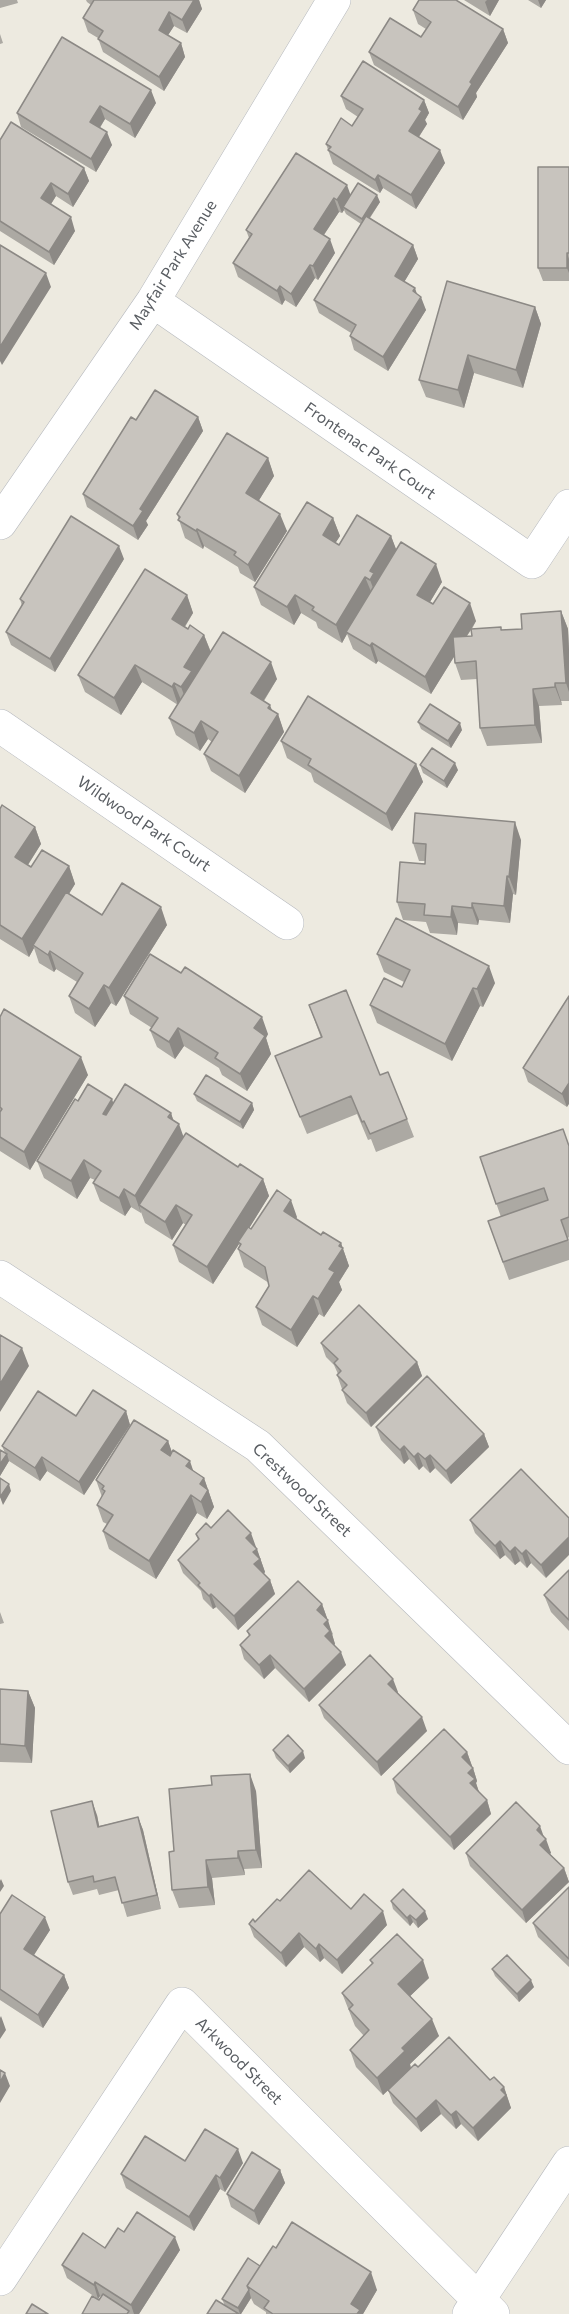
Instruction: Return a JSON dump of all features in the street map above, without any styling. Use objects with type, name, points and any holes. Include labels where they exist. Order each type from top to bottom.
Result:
[{"type":"street","name":"Mayfair Park Avenue","points":[[3,510],[153,301],[334,0]]},
{"type":"street","name":"Frontenac Park Court","points":[[153,301],[532,562],[569,506]]},
{"type":"street","name":"Wildwood Park Court","points":[[0,726],[287,923]]},
{"type":"street","name":"Crestwood Street","points":[[0,1277],[258,1446],[569,1748]]},
{"type":"street","name":"Arkwood Street","points":[[0,2279],[182,2004],[480,2309]]},
{"type":"street","points":[[480,2309],[569,2163]]},
{"type":"building","points":[[94,0],[194,0],[182,20],[169,12],[159,30],[181,43],[159,77],[98,39],[103,31],[83,18]]},
{"type":"building","points":[[419,0],[456,0],[503,29],[470,82],[472,84],[458,107],[369,52],[390,18],[421,37],[431,22],[413,10]]},
{"type":"building","points":[[62,37],[151,90],[130,124],[100,106],[90,122],[107,132],[91,159],[17,113]]},
{"type":"building","points":[[363,61],[424,100],[419,109],[422,111],[409,131],[440,150],[411,195],[378,175],[375,180],[328,150],[331,147],[326,144],[341,118],[352,126],[363,109],[341,96]]},
{"type":"building","points":[[11,122],[84,168],[68,194],[51,183],[41,198],[71,217],[49,252],[0,221],[0,140]]},
{"type":"building","points":[[296,153],[347,185],[337,200],[334,198],[314,229],[330,239],[291,294],[280,286],[277,291],[233,263],[252,234],[246,230]]},
{"type":"building","points":[[538,167],[569,167],[567,268],[538,268]]},
{"type":"building","points":[[358,183],[377,195],[362,219],[343,207]]},
{"type":"building","points":[[366,216],[413,245],[395,276],[415,288],[413,291],[421,297],[383,357],[350,336],[356,325],[314,300]]},
{"type":"building","points":[[0,245],[46,273],[0,347]]},
{"type":"building","points":[[447,281],[535,307],[516,370],[468,355],[458,390],[419,380]]},
{"type":"building","points":[[155,390],[198,417],[140,509],[143,511],[133,526],[83,494],[131,417],[136,420]]},
{"type":"building","points":[[227,433],[268,458],[246,493],[280,514],[248,565],[234,555],[236,552],[178,520],[180,517],[177,514]]},
{"type":"building","points":[[307,502],[333,518],[323,535],[339,545],[357,515],[391,536],[370,571],[374,573],[370,580],[365,577],[336,625],[312,610],[314,607],[295,595],[287,607],[254,587]]},
{"type":"building","points":[[71,516],[119,546],[50,659],[6,632],[24,602],[20,599]]},
{"type":"building","points":[[401,542],[436,564],[417,595],[433,604],[444,587],[470,603],[425,677],[372,643],[370,646],[346,632]]},
{"type":"building","points":[[145,569],[187,595],[172,619],[188,629],[190,625],[204,635],[184,667],[192,671],[181,687],[174,683],[172,687],[135,665],[114,698],[78,675]]},
{"type":"building","points":[[561,611],[566,683],[555,683],[555,687],[533,689],[535,725],[480,728],[476,661],[455,663],[453,637],[472,636],[471,629],[501,627],[501,630],[522,629],[521,614]]},
{"type":"building","points":[[223,632],[271,662],[251,693],[270,705],[268,708],[278,714],[239,776],[204,754],[218,732],[201,721],[194,733],[169,718]]},
{"type":"building","points":[[308,696],[416,764],[386,814],[308,765],[311,759],[281,741]]},
{"type":"building","points":[[430,704],[460,723],[448,741],[418,722]]},
{"type":"building","points":[[432,748],[455,763],[444,781],[420,765]]},
{"type":"building","points":[[2,805],[35,827],[15,857],[31,867],[42,850],[69,866],[22,939],[0,925],[0,809]]},
{"type":"building","points":[[415,813],[515,822],[504,906],[472,903],[472,908],[452,906],[451,917],[424,915],[425,904],[397,902],[400,862],[425,864],[426,844],[413,843]]},
{"type":"building","points":[[122,883],[161,907],[109,988],[104,985],[89,1009],[69,996],[83,973],[50,951],[48,955],[33,945],[66,892],[102,915]]},
{"type":"building","points":[[396,918],[489,966],[477,989],[473,988],[445,1044],[370,1005],[384,978],[402,987],[410,970],[377,954]]},
{"type":"building","points":[[150,954],[181,973],[185,967],[262,1017],[254,1028],[265,1036],[240,1074],[215,1058],[218,1053],[178,1028],[169,1042],[150,1030],[158,1018],[124,996]]},
{"type":"building","points":[[346,990],[380,1075],[388,1072],[407,1119],[370,1134],[351,1096],[300,1117],[275,1056],[322,1037],[309,1005]]},
{"type":"building","points":[[569,996],[569,1083],[562,1094],[523,1068]]},
{"type":"building","points":[[4,1009],[81,1057],[24,1152],[0,1137],[2,1109],[0,1107],[0,1017]]},
{"type":"building","points":[[206,1075],[252,1103],[240,1122],[194,1094]]},
{"type":"building","points":[[88,1084],[112,1099],[103,1114],[106,1115],[125,1084],[171,1113],[168,1117],[179,1124],[135,1196],[124,1189],[119,1198],[93,1183],[101,1171],[84,1160],[71,1181],[37,1161],[75,1099],[78,1101]]},
{"type":"building","points":[[563,1129],[569,1146],[569,1217],[561,1220],[568,1240],[503,1262],[488,1221],[548,1200],[544,1188],[496,1204],[480,1157]]},
{"type":"building","points":[[186,1133],[238,1167],[240,1164],[263,1179],[207,1267],[173,1245],[192,1215],[176,1205],[165,1222],[139,1205]]},
{"type":"building","points":[[277,1190],[291,1200],[284,1211],[321,1235],[323,1232],[341,1243],[339,1246],[343,1248],[329,1269],[335,1272],[318,1299],[313,1296],[291,1330],[256,1307],[269,1286],[265,1267],[238,1249],[241,1244],[238,1242],[248,1227],[251,1229]]},
{"type":"building","points":[[359,1305],[417,1362],[366,1413],[342,1390],[347,1385],[337,1375],[341,1371],[334,1363],[338,1359],[321,1343]]},
{"type":"building","points":[[0,1335],[22,1348],[0,1384]]},
{"type":"building","points":[[427,1376],[484,1434],[446,1471],[430,1455],[425,1459],[418,1453],[414,1457],[404,1446],[400,1450],[376,1427]]},
{"type":"building","points":[[93,1390],[126,1411],[79,1482],[42,1457],[35,1468],[2,1446],[38,1391],[76,1416]]},
{"type":"building","points":[[134,1420],[168,1441],[161,1450],[170,1456],[173,1450],[190,1461],[186,1466],[204,1478],[200,1484],[208,1490],[201,1502],[191,1495],[149,1561],[103,1531],[113,1515],[97,1505],[105,1491],[102,1489],[104,1486],[96,1480]]},
{"type":"building","points":[[0,1450],[7,1454],[0,1464]]},
{"type":"building","points":[[521,1469],[569,1518],[569,1537],[541,1565],[526,1550],[522,1554],[515,1547],[510,1552],[500,1541],[495,1546],[470,1520]]},
{"type":"building","points":[[0,1478],[9,1484],[0,1497]]},
{"type":"building","points":[[228,1510],[251,1533],[246,1538],[257,1549],[253,1552],[260,1559],[254,1564],[270,1580],[234,1616],[198,1585],[200,1583],[178,1560],[199,1539],[196,1534],[206,1523],[211,1528]]},
{"type":"building","points":[[569,1570],[569,1620],[544,1595]]},
{"type":"building","points":[[298,1581],[322,1604],[317,1610],[328,1620],[324,1624],[330,1631],[325,1636],[341,1652],[304,1689],[270,1655],[259,1665],[240,1645],[250,1635],[247,1631]]},
{"type":"building","points":[[370,1655],[393,1679],[388,1684],[422,1717],[377,1762],[319,1705]]},
{"type":"building","points":[[0,1689],[28,1691],[25,1746],[0,1744]]},
{"type":"building","points":[[444,1729],[467,1752],[462,1757],[473,1768],[468,1773],[475,1779],[470,1783],[487,1800],[450,1837],[393,1779]]},
{"type":"building","points":[[288,1735],[303,1751],[288,1766],[273,1750]]},
{"type":"building","points":[[250,1774],[256,1850],[238,1851],[238,1858],[206,1860],[208,1887],[172,1890],[169,1852],[174,1851],[169,1789],[212,1785],[211,1776]]},
{"type":"building","points":[[92,1801],[98,1827],[138,1817],[157,1895],[122,1903],[115,1877],[94,1882],[93,1876],[68,1882],[51,1811]]},
{"type":"building","points":[[516,1802],[540,1826],[537,1830],[546,1839],[540,1845],[564,1868],[522,1910],[466,1853]]},
{"type":"building","points":[[309,1870],[351,1909],[364,1894],[383,1911],[337,1960],[319,1944],[316,1949],[299,1933],[281,1953],[249,1924],[253,1919],[255,1922],[277,1899],[280,1901]]},
{"type":"building","points":[[569,1887],[569,1959],[533,1923]]},
{"type":"building","points":[[403,1889],[425,1911],[416,1920],[410,1915],[407,1918],[391,1901]]},
{"type":"building","points":[[12,1895],[45,1917],[24,1949],[64,1975],[38,2015],[0,1989],[0,1914]]},
{"type":"building","points":[[397,1934],[423,1960],[398,1984],[432,2019],[402,2048],[405,2051],[377,2078],[350,2050],[369,2030],[349,2009],[353,2005],[342,1993],[373,1963],[370,1960]]},
{"type":"building","points":[[507,1955],[531,1980],[517,1994],[492,1969]]},
{"type":"building","points":[[449,2037],[490,2080],[494,2077],[504,2087],[501,2090],[506,2095],[473,2128],[456,2111],[451,2115],[436,2100],[416,2119],[388,2090],[415,2064],[418,2067]]},
{"type":"building","points":[[0,2070],[5,2073],[0,2082]]},
{"type":"building","points":[[205,2129],[238,2149],[220,2178],[216,2175],[189,2217],[121,2174],[145,2136],[185,2161]]},
{"type":"building","points":[[252,2152],[280,2170],[254,2211],[227,2194]]},
{"type":"building","points":[[137,2212],[175,2237],[131,2305],[95,2282],[94,2285],[62,2265],[83,2233],[105,2248],[118,2228],[124,2232]]},
{"type":"building","points":[[292,2222],[371,2272],[351,2304],[360,2310],[357,2314],[273,2314],[264,2308],[269,2301],[247,2286],[273,2246],[276,2248]]},
{"type":"building","points":[[248,2258],[260,2266],[247,2286],[249,2290],[238,2308],[222,2299]]},
{"type":"building","points":[[103,2294],[129,2311],[127,2314],[82,2314],[92,2296],[99,2300]]},
{"type":"building","points":[[216,2300],[239,2314],[207,2314]]},
{"type":"building","points":[[32,2304],[48,2314],[26,2314]]}]
